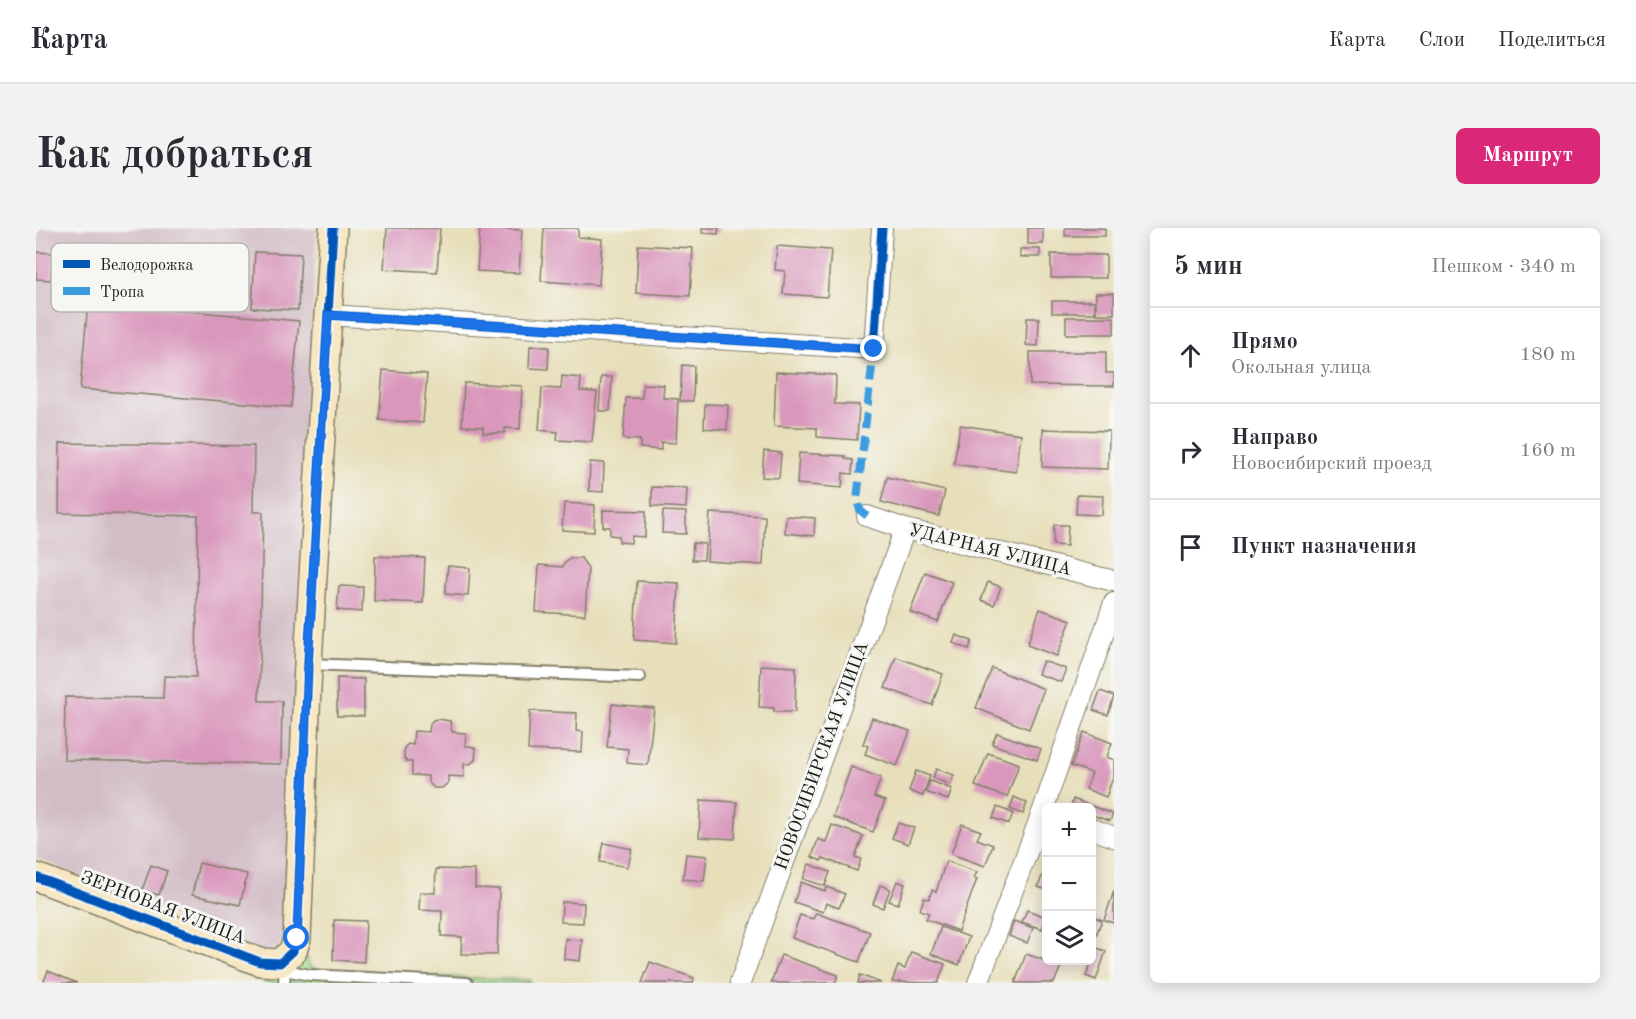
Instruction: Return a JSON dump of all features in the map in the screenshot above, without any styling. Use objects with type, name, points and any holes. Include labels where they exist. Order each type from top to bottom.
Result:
[{"type":"street","points":[[283,972],[297,938],[308,664],[333,228]]},
{"type":"street","points":[[328,315],[874,349],[882,228]]},
{"type":"street","name":"УДАРНАЯ УЛИЦА","points":[[867,516],[905,529],[1114,581]]},
{"type":"street","name":"НОВОСИБИРСКАЯ УЛИЦА","points":[[740,983],[905,529]]},
{"type":"street","points":[[1047,803],[1114,603]]},
{"type":"street","points":[[978,983],[1042,818]]},
{"type":"street","points":[[1096,830],[1114,837]]},
{"type":"street","name":"ЗЕРНОВАЯ УЛИЦА","points":[[36,877],[283,972]]},
{"type":"lane","points":[[308,664],[640,676]]},
{"type":"lane","points":[[283,972],[467,983]]},
{"type":"shaded area","points":[[36,228],[316,228],[285,930],[279,947],[264,953],[36,858]]},
{"type":"green space","points":[[307,957],[310,967],[323,972],[530,980],[530,983],[264,983],[259,976],[277,974]]},
{"type":"building","points":[[387,228],[440,228],[437,272],[384,269]]},
{"type":"building","points":[[480,228],[522,230],[519,273],[477,271]]},
{"type":"building","points":[[544,228],[578,228],[578,237],[602,239],[599,285],[541,281]]},
{"type":"building","points":[[702,228],[719,228],[718,234],[702,233]]},
{"type":"building","points":[[1028,228],[1043,228],[1043,244],[1028,244]]},
{"type":"building","points":[[1065,228],[1105,228],[1105,236],[1065,236]]},
{"type":"building","points":[[638,245],[693,248],[690,296],[636,293]]},
{"type":"building","points":[[777,246],[831,250],[827,297],[783,294],[785,271],[775,270]]},
{"type":"building","points":[[1020,249],[1040,249],[1040,257],[1020,257]]},
{"type":"building","points":[[36,252],[51,253],[51,280],[36,279]]},
{"type":"building","points":[[255,252],[301,254],[298,310],[252,308]]},
{"type":"building","points":[[1051,254],[1106,255],[1106,278],[1051,278]]},
{"type":"building","points":[[1096,293],[1114,293],[1114,314],[1096,314]]},
{"type":"building","points":[[1052,301],[1095,301],[1095,313],[1052,313]]},
{"type":"building","points":[[87,312],[199,312],[299,321],[291,407],[80,389]]},
{"type":"building","points":[[1066,317],[1114,317],[1114,334],[1066,334]]},
{"type":"building","points":[[1027,318],[1039,318],[1038,346],[1026,345]]},
{"type":"building","points":[[530,346],[549,347],[548,369],[529,368]]},
{"type":"building","points":[[1030,352],[1106,352],[1106,373],[1114,373],[1114,386],[1030,385]]},
{"type":"building","points":[[682,365],[694,366],[693,401],[680,401]]},
{"type":"building","points":[[383,370],[427,374],[423,423],[379,420]]},
{"type":"building","points":[[776,372],[836,375],[835,404],[859,405],[857,440],[817,437],[817,428],[774,426]]},
{"type":"building","points":[[562,376],[581,378],[580,391],[597,392],[592,442],[557,440],[558,432],[539,430],[542,388],[561,389]]},
{"type":"building","points":[[601,377],[612,377],[610,411],[599,411]]},
{"type":"building","points":[[464,383],[522,386],[520,429],[505,428],[505,433],[483,433],[483,427],[462,426]]},
{"type":"building","points":[[643,384],[664,385],[663,398],[678,399],[676,443],[661,442],[661,450],[640,448],[640,440],[623,439],[626,398],[642,398]]},
{"type":"building","points":[[705,404],[728,405],[727,430],[704,428]]},
{"type":"building","points":[[960,425],[1021,434],[1016,472],[954,464]]},
{"type":"building","points":[[1043,429],[1109,431],[1108,469],[1042,467]]},
{"type":"building","points":[[60,443],[254,446],[253,512],[263,512],[259,701],[282,701],[281,764],[64,760],[65,697],[163,698],[164,676],[196,677],[198,516],[59,513]]},
{"type":"building","points":[[764,451],[781,453],[779,478],[762,477]]},
{"type":"building","points":[[799,453],[845,456],[845,459],[853,460],[852,474],[843,473],[842,488],[797,484]]},
{"type":"building","points":[[590,462],[604,463],[603,492],[589,491]]},
{"type":"building","points":[[887,477],[945,491],[939,516],[881,502]]},
{"type":"building","points":[[652,487],[687,488],[686,508],[652,506]]},
{"type":"building","points":[[1077,495],[1103,496],[1102,515],[1076,514]]},
{"type":"building","points":[[564,503],[595,505],[594,532],[562,530]]},
{"type":"building","points":[[603,510],[646,511],[645,537],[632,536],[631,543],[619,542],[619,536],[610,535],[610,527],[603,527]]},
{"type":"building","points":[[663,511],[686,512],[686,534],[662,533]]},
{"type":"building","points":[[710,513],[765,516],[763,565],[707,561]]},
{"type":"building","points":[[786,516],[815,518],[814,536],[785,533]]},
{"type":"building","points":[[1054,525],[1068,525],[1067,546],[1053,545]]},
{"type":"building","points":[[693,543],[705,544],[704,560],[692,560]]},
{"type":"building","points":[[375,556],[425,558],[423,603],[374,601]]},
{"type":"building","points":[[570,558],[581,558],[588,568],[585,615],[536,612],[539,565],[563,567]]},
{"type":"building","points":[[448,566],[470,568],[468,596],[445,594]]},
{"type":"building","points":[[925,572],[952,582],[938,622],[910,612]]},
{"type":"building","points":[[637,581],[679,583],[676,643],[634,640]]},
{"type":"building","points":[[988,582],[1001,587],[994,605],[981,600]]},
{"type":"building","points":[[339,586],[363,587],[362,612],[337,610]]},
{"type":"building","points":[[1040,609],[1071,620],[1057,656],[1027,645]]},
{"type":"building","points":[[956,635],[972,641],[969,649],[953,643]]},
{"type":"building","points":[[896,657],[943,674],[932,705],[885,688]]},
{"type":"building","points":[[1043,661],[1066,669],[1061,682],[1038,674]]},
{"type":"building","points":[[761,665],[796,667],[795,712],[774,712],[774,708],[759,707]]},
{"type":"building","points":[[992,668],[1044,689],[1029,729],[976,708]]},
{"type":"building","points":[[337,678],[364,679],[364,716],[337,716]]},
{"type":"building","points":[[1100,691],[1114,696],[1108,715],[1093,710]]},
{"type":"building","points":[[612,704],[654,708],[648,765],[627,763],[628,749],[607,747]]},
{"type":"building","points":[[530,711],[577,713],[576,731],[583,732],[582,752],[528,750]]},
{"type":"building","points":[[872,718],[910,731],[897,766],[865,754],[868,746],[863,744]]},
{"type":"building","points":[[433,720],[450,721],[452,732],[466,733],[465,746],[476,749],[475,760],[470,764],[464,764],[464,777],[448,776],[448,783],[442,788],[434,788],[428,782],[428,776],[412,775],[412,762],[407,762],[404,758],[404,748],[408,744],[413,745],[414,731],[429,732],[430,724]]},
{"type":"building","points":[[1084,732],[1112,743],[1107,757],[1114,760],[1114,775],[1106,797],[1086,789],[1092,773],[1071,766]]},
{"type":"building","points":[[997,733],[1041,749],[1037,760],[992,744]]},
{"type":"building","points":[[988,753],[1019,764],[1007,797],[975,786]]},
{"type":"building","points":[[851,767],[881,778],[874,797],[885,801],[873,832],[833,817]]},
{"type":"building","points":[[936,769],[954,775],[950,785],[933,778]]},
{"type":"building","points":[[916,771],[930,776],[923,796],[909,791]]},
{"type":"building","points":[[930,781],[952,789],[948,800],[926,792]]},
{"type":"building","points":[[1014,797],[1027,803],[1023,814],[1010,809]]},
{"type":"building","points":[[1073,799],[1084,803],[1072,803]]},
{"type":"building","points":[[701,800],[737,802],[735,839],[699,837]]},
{"type":"building","points":[[997,807],[1013,813],[1009,824],[993,818]]},
{"type":"building","points":[[1096,808],[1113,814],[1110,821],[1096,816]]},
{"type":"building","points":[[898,823],[914,828],[908,844],[892,838]]},
{"type":"building","points":[[962,824],[981,831],[977,839],[993,845],[985,866],[951,854]]},
{"type":"building","points":[[832,825],[863,836],[855,857],[861,859],[857,871],[823,858],[821,861],[812,857],[818,839],[826,842]]},
{"type":"building","points":[[604,843],[632,849],[628,867],[600,862]]},
{"type":"building","points":[[686,854],[707,856],[704,881],[683,879]]},
{"type":"building","points":[[946,861],[977,872],[974,878],[977,879],[958,931],[926,919],[929,913],[920,910],[924,898],[929,899],[932,890],[936,892]]},
{"type":"building","points":[[199,863],[247,874],[240,905],[192,895]]},
{"type":"building","points":[[809,864],[830,872],[825,886],[803,879]]},
{"type":"building","points":[[151,865],[167,871],[159,895],[142,890]]},
{"type":"building","points":[[436,869],[475,870],[475,888],[499,889],[497,955],[461,954],[462,937],[441,936],[442,911],[419,910],[420,892],[435,893]]},
{"type":"building","points":[[1042,876],[1042,888],[1038,887]]},
{"type":"building","points":[[897,881],[905,884],[898,904],[889,901]]},
{"type":"building","points":[[801,882],[825,891],[827,887],[845,894],[839,908],[826,903],[823,912],[794,902]]},
{"type":"building","points":[[880,885],[890,889],[883,908],[873,904]]},
{"type":"building","points":[[1114,891],[1114,923],[1104,920]]},
{"type":"building","points":[[562,902],[584,903],[583,923],[561,922]]},
{"type":"building","points":[[1027,910],[1042,916],[1042,929],[1022,922]]},
{"type":"building","points":[[816,913],[870,932],[859,962],[792,938],[800,915],[813,919]]},
{"type":"building","points":[[1096,918],[1102,920],[1096,935]]},
{"type":"building","points":[[334,920],[366,921],[364,962],[333,960]]},
{"type":"building","points":[[1014,921],[1033,928],[1027,943],[1009,936]]},
{"type":"building","points":[[941,927],[969,937],[959,965],[931,954]]},
{"type":"building","points":[[565,939],[582,940],[580,961],[564,959]]},
{"type":"building","points":[[1097,948],[1106,951],[1096,980],[1086,976],[1090,965],[1096,965]]},
{"type":"building","points":[[911,952],[945,964],[938,983],[892,982],[898,966],[905,969]]},
{"type":"building","points":[[1026,954],[1042,959],[1042,965],[1061,966],[1054,983],[1015,983]]},
{"type":"building","points":[[781,955],[838,975],[835,983],[771,983]]},
{"type":"building","points":[[650,962],[694,978],[693,983],[642,983]]},
{"type":"building","points":[[48,971],[77,983],[43,983]]},
{"type":"building","points":[[860,975],[881,983],[858,983]]},
{"type":"marked path","points":[[867,516],[860,510],[857,500],[874,349]]},
{"type":"cycle path","points":[[36,877],[260,962],[280,963],[293,951],[297,938],[308,664],[333,228]]},
{"type":"cycle path","points":[[328,315],[874,349],[882,228]]},
{"type":"route","points":[[297,938],[308,664],[328,315],[874,349]]}]
